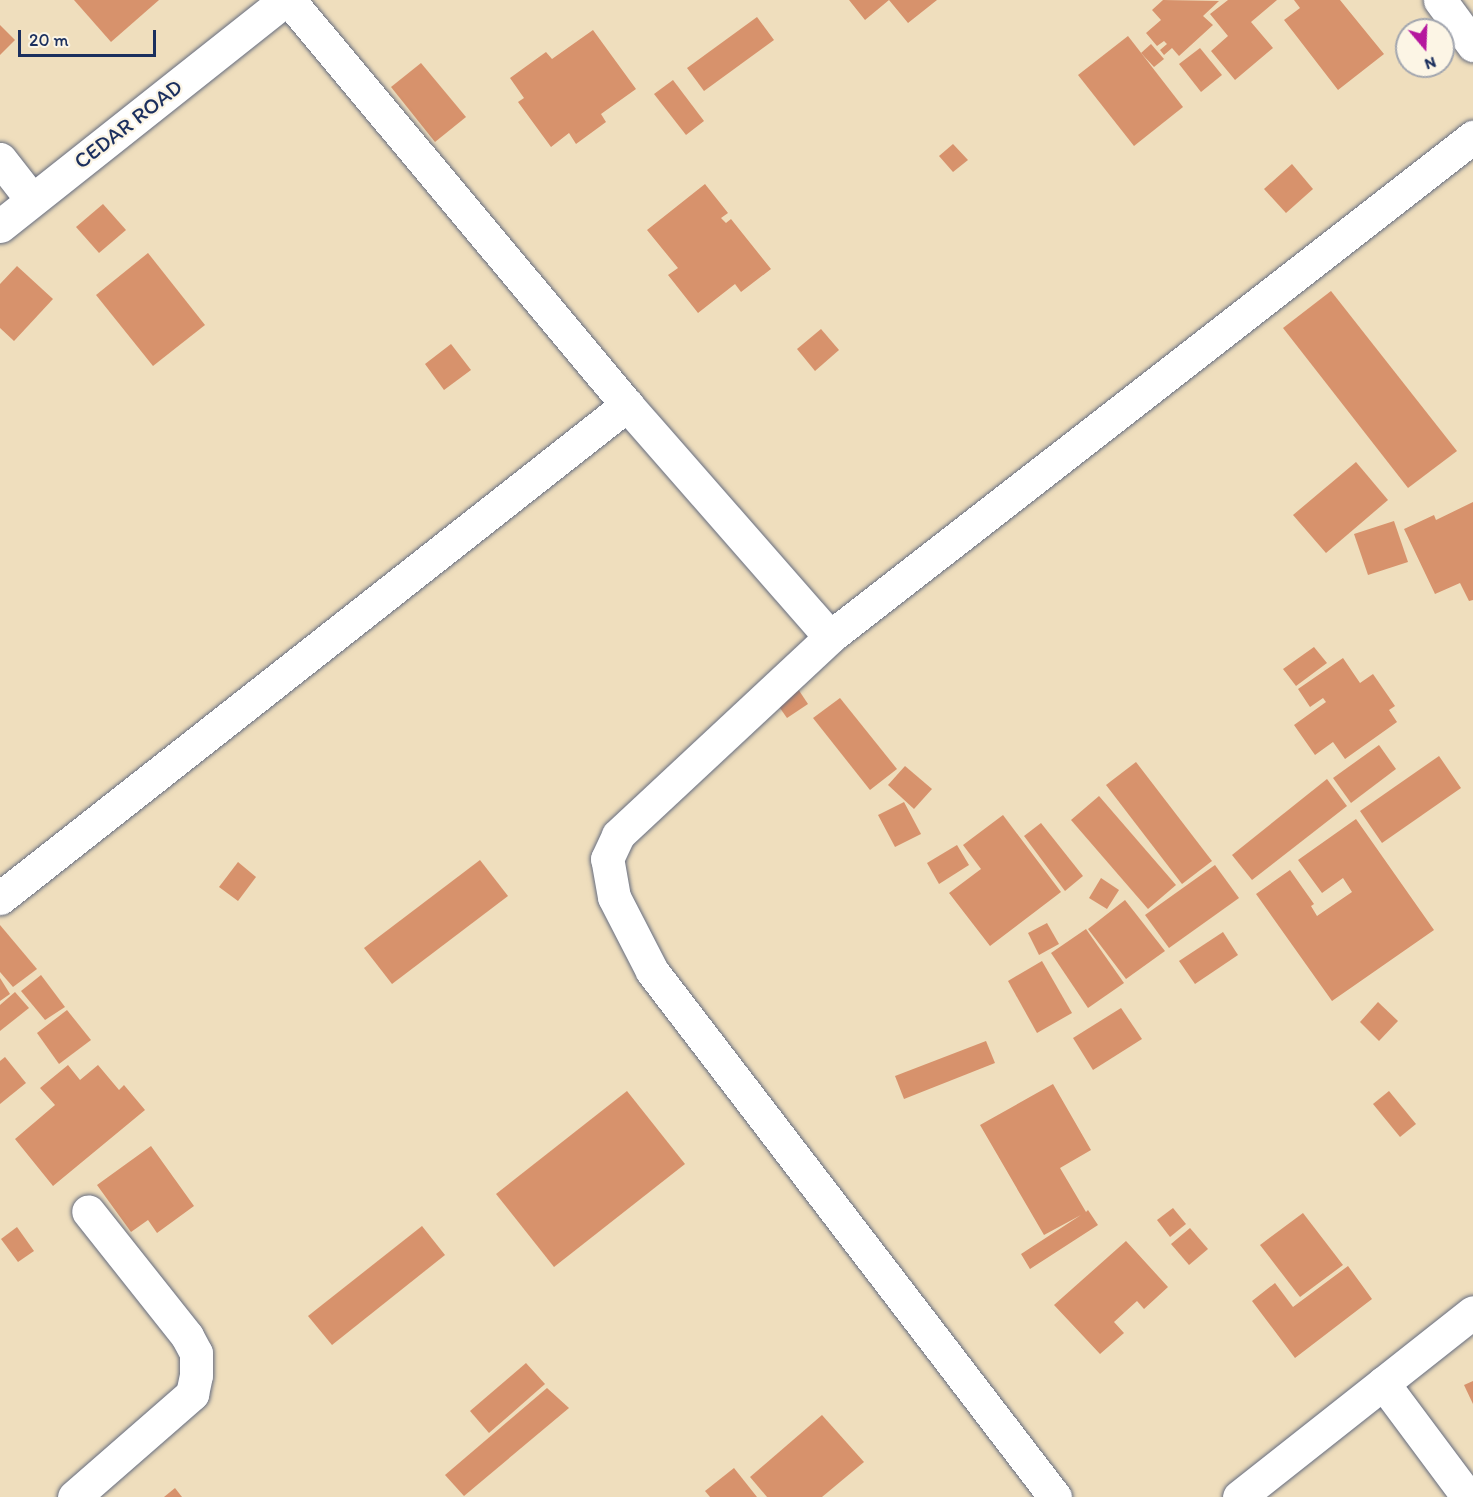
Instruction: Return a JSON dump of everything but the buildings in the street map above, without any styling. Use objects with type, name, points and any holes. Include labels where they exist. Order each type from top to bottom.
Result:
[{"type":"street","name":"CEDAR ROAD","points":[[0,226],[287,0]]},
{"type":"street","points":[[287,0],[627,405],[830,637]]},
{"type":"street","points":[[1440,0],[1473,45]]},
{"type":"street","points":[[1055,1497],[652,971],[614,897],[607,860],[618,835],[830,637],[1473,137]]},
{"type":"street","points":[[0,159],[32,200]]},
{"type":"street","points":[[0,898],[627,405]]},
{"type":"street","points":[[74,1497],[192,1394],[196,1376],[196,1353],[187,1336],[88,1211]]},
{"type":"street","points":[[1239,1497],[1473,1312]]},
{"type":"street","points":[[1383,1383],[1468,1497]]}]
